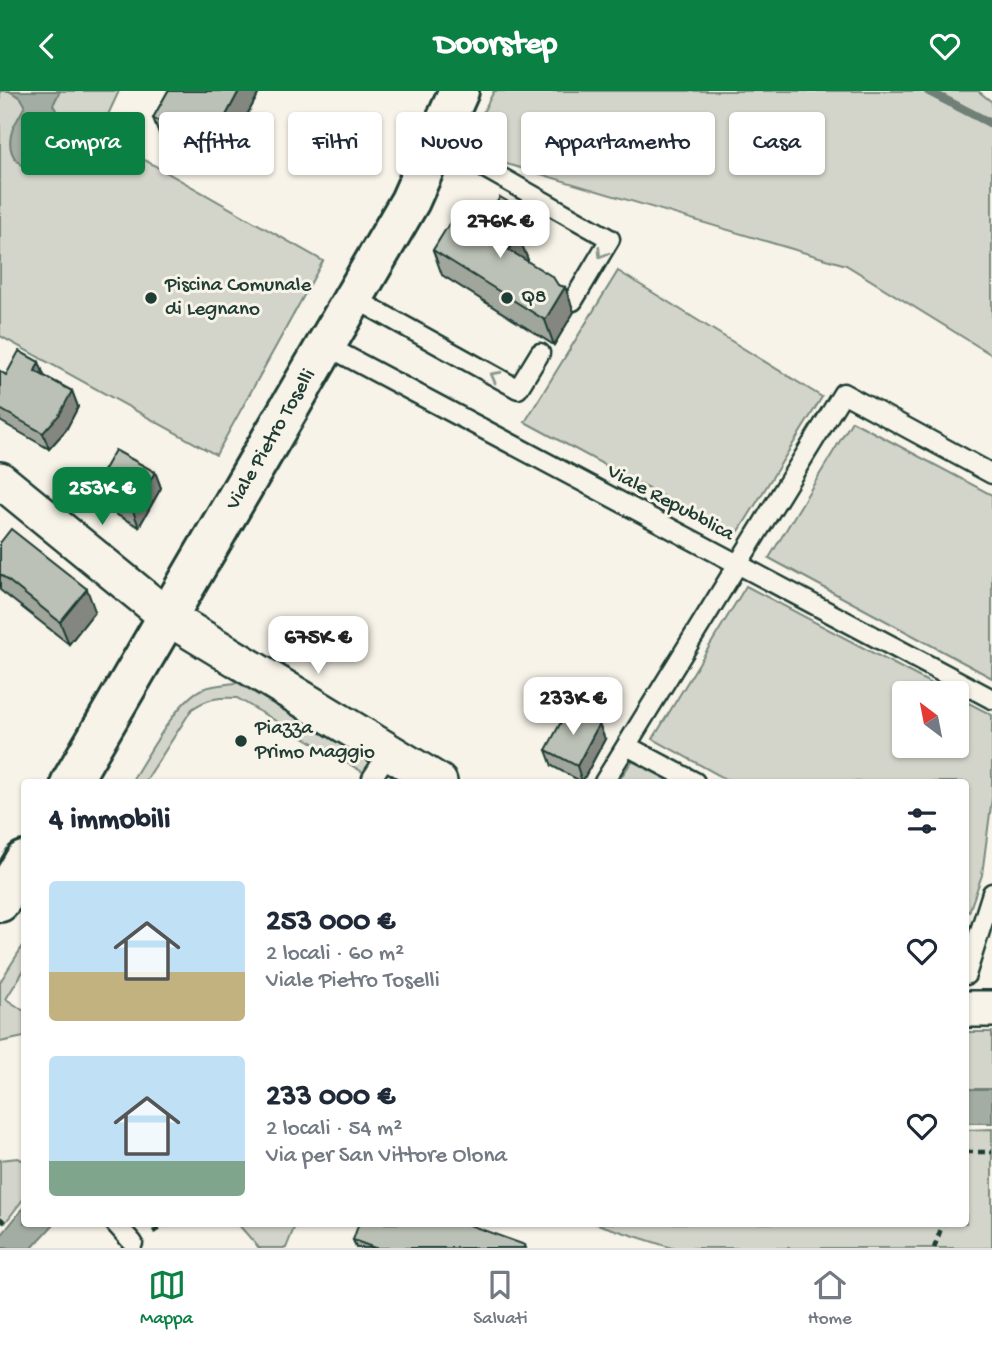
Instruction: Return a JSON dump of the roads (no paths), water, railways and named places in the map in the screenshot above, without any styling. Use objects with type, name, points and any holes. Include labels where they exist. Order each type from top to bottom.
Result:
[{"type":"main road","name":"Viale Pietro Toselli","points":[[450,112],[459,91]]},
{"type":"main road","name":"Viale Pietro Toselli","points":[[73,779],[327,346],[410,201],[422,175]]},
{"type":"street","points":[[0,480],[169,618],[381,765],[429,779]]},
{"type":"street","points":[[969,1009],[992,1009]]},
{"type":"lane","points":[[497,175],[610,239],[573,301]]},
{"type":"lane","points":[[354,298],[518,389],[540,353]]},
{"type":"lane","name":"Viale Repubblica","points":[[327,346],[992,699]]},
{"type":"lane","points":[[606,779],[843,393],[992,474]]},
{"type":"lane","points":[[627,746],[689,779]]},
{"type":"lane","points":[[969,952],[972,929],[992,893]]},
{"type":"lane","points":[[119,1227],[134,1243]]},
{"type":"waterway","points":[[928,91],[992,124]]},
{"type":"place","name":"Piscina Comunale di Legnano","points":[[151,298]]},
{"type":"place","name":"Q8","points":[[507,298]]},
{"type":"place","name":"Piazza Primo Maggio","points":[[241,741]]}]
